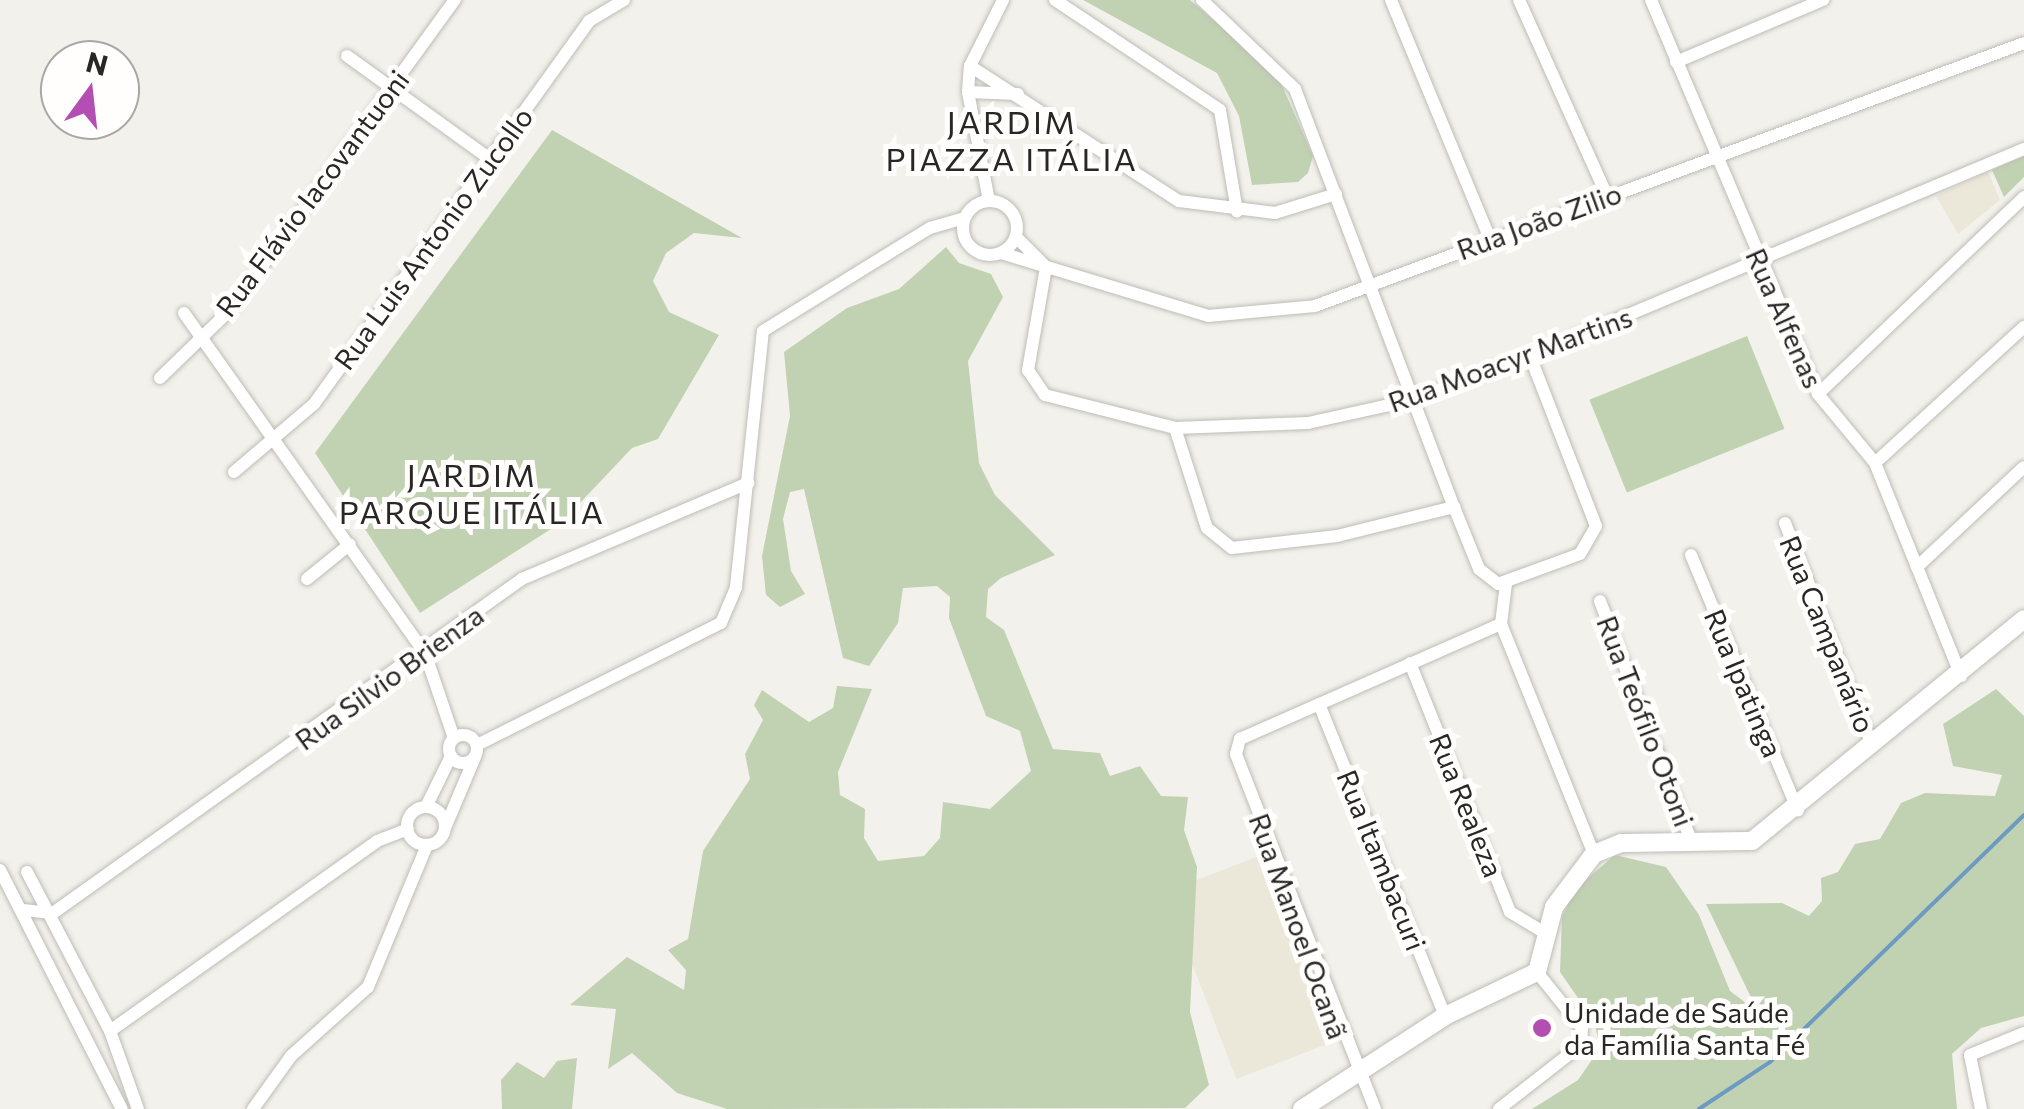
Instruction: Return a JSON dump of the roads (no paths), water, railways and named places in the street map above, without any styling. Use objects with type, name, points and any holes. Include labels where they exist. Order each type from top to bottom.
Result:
[{"type":"street","name":"Rua Flávio Iacovantuoni","points":[[160,378],[200,339],[454,0]]},
{"type":"street","name":"Rua Luis Antonio Zucollo","points":[[234,472],[314,404],[590,20],[624,0]]},
{"type":"street","points":[[989,200],[968,92],[970,66],[1003,0]]},
{"type":"street","points":[[1055,0],[1220,110],[1237,212]]},
{"type":"street","points":[[1202,0],[1295,88],[1480,570],[1506,584]]},
{"type":"street","points":[[1391,0],[1490,239]]},
{"type":"street","points":[[1518,0],[1606,194]]},
{"type":"street","name":"Rua Alfenas","points":[[1651,0],[1722,162],[1759,263],[1818,394],[1875,463],[1962,678]]},
{"type":"street","points":[[1676,62],[1823,0]]},
{"type":"street","name":"Rua João Zilio","points":[[1001,253],[1208,316],[1315,306],[1372,288],[1606,194],[1722,162],[2022,47]]},
{"type":"street","points":[[347,56],[490,158]]},
{"type":"street","points":[[970,66],[1020,94],[1118,169],[1179,200],[1237,212],[1274,213],[1336,194]]},
{"type":"street","points":[[968,92],[1020,94]]},
{"type":"street","name":"Rua Moacyr Martins","points":[[1046,267],[1028,360],[1037,388],[1175,428],[1308,423],[1412,400],[1530,356],[2024,149]]},
{"type":"street","points":[[1818,394],[2024,197]]},
{"type":"street","points":[[452,756],[476,750],[721,623],[732,607],[763,330],[930,228],[964,224],[989,200]]},
{"type":"street","points":[[964,224],[978,252],[1001,253],[1016,236],[1010,208],[989,200]]},
{"type":"street","name":"Rua João Zilio","points":[[1016,236],[1046,267]]},
{"type":"street","points":[[110,1031],[377,841],[408,830],[426,807],[452,756],[454,738],[425,653],[350,544],[271,441],[184,313]]},
{"type":"street","points":[[1875,463],[2024,327]]},
{"type":"street","points":[[1506,584],[1580,554],[1596,526],[1530,356]]},
{"type":"street","points":[[1175,428],[1207,528],[1232,548],[1337,536],[1454,507]]},
{"type":"street","points":[[1917,567],[2024,467]]},
{"type":"street","name":"Rua Silvio Brienza","points":[[52,913],[536,571],[748,483]]},
{"type":"street","name":"Rua Campanário","points":[[1784,523],[1872,745]]},
{"type":"street","points":[[307,579],[350,544]]},
{"type":"street","name":"Rua Ipatinga","points":[[1691,555],[1798,811]]},
{"type":"street","points":[[1506,584],[1501,624],[1594,854]]},
{"type":"street","name":"Rua Teófilo Otoni","points":[[1600,601],[1691,842]]},
{"type":"street","points":[[1499,1109],[1581,1045],[1582,1028],[1537,972],[1542,932],[1594,854],[1621,842],[1752,841],[1798,811],[1872,745],[1962,678],[2024,619]]},
{"type":"street","points":[[1319,704],[1501,624]]},
{"type":"street","name":"Rua Realeza","points":[[1410,663],[1510,912],[1542,932]]},
{"type":"street","name":"Rua Manoel Ocanã","points":[[1319,704],[1240,739],[1236,754],[1354,1074],[1375,1109]]},
{"type":"street","name":"Rua Itambacuri","points":[[1319,704],[1445,1016]]},
{"type":"street","points":[[454,738],[476,750]]},
{"type":"street","points":[[253,1109],[291,1056],[368,987],[427,844],[445,828],[476,750]]},
{"type":"street","points":[[426,807],[445,828]]},
{"type":"street","points":[[408,830],[427,844]]},
{"type":"street","points":[[0,870],[122,1109]]},
{"type":"street","points":[[26,872],[52,913],[110,1031],[138,1109]]},
{"type":"street","points":[[23,910],[52,913]]},
{"type":"street","points":[[1302,1109],[1445,1016],[1537,972]]},
{"type":"street","points":[[1981,1109],[1970,1055],[2024,1033]]},
{"type":"waterway","points":[[1699,1109],[1770,1062],[2024,815]]},
{"type":"place","name":"Unidade de Saúde da Família Santa Fé","points":[[1542,1028]]},
{"type":"district","name":"JARDIM PIAZZA ITÁLIA","points":[[1012,140]]},
{"type":"district","name":"JARDIM PARQUE ITÁLIA","points":[[472,494]]}]
